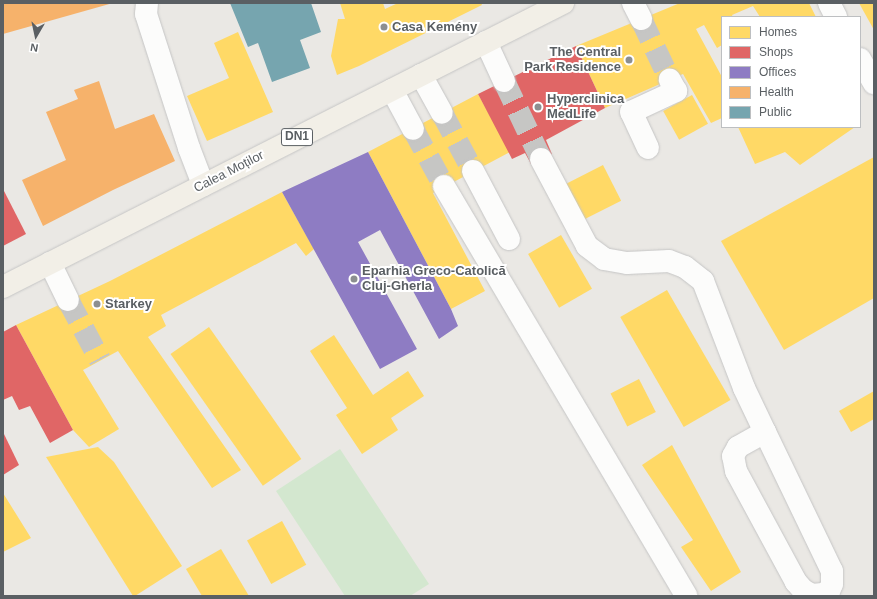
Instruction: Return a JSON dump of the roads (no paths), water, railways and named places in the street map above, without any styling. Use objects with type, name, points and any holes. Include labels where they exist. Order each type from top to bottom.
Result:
[{"type":"main road","name":"Calea Moților","points":[[3,287],[563,3]]},
{"type":"street","points":[[147,3],[146,14],[189,148],[203,186]]},
{"type":"street","points":[[828,3],[835,16]]},
{"type":"street","points":[[486,42],[504,81]]},
{"type":"street","points":[[861,60],[874,83]]},
{"type":"street","points":[[422,75],[442,113]]},
{"type":"street","points":[[648,148],[630,112],[676,91],[670,80]]},
{"type":"street","points":[[392,90],[413,129]]},
{"type":"street","points":[[541,160],[587,246],[604,259],[627,263],[669,261],[685,267],[703,281],[744,388],[832,571],[832,584],[829,591],[823,594],[812,595],[796,582],[736,471],[733,456],[738,447],[765,432]]},
{"type":"street","points":[[473,171],[510,239]]},
{"type":"street","points":[[444,186],[686,596]]},
{"type":"street","points":[[50,263],[68,300]]},
{"type":"tunnel","points":[[641,19],[670,80]]},
{"type":"tunnel","points":[[504,81],[541,159]]},
{"type":"tunnel","points":[[442,113],[473,171]]},
{"type":"tunnel","points":[[413,129],[444,186]]},
{"type":"tunnel","points":[[68,300],[100,360]]},
{"type":"place","name":"Casa Kemény","points":[[384,27]]},
{"type":"place","name":"The Central Park Residence","points":[[629,60]]},
{"type":"place","name":"Hyperclinica MedLife","points":[[538,107]]},
{"type":"place","name":"Eparhia Greco-Catolică Cluj-Gherla","points":[[354,279]]},
{"type":"place","name":"Starkey","points":[[97,304]]}]
